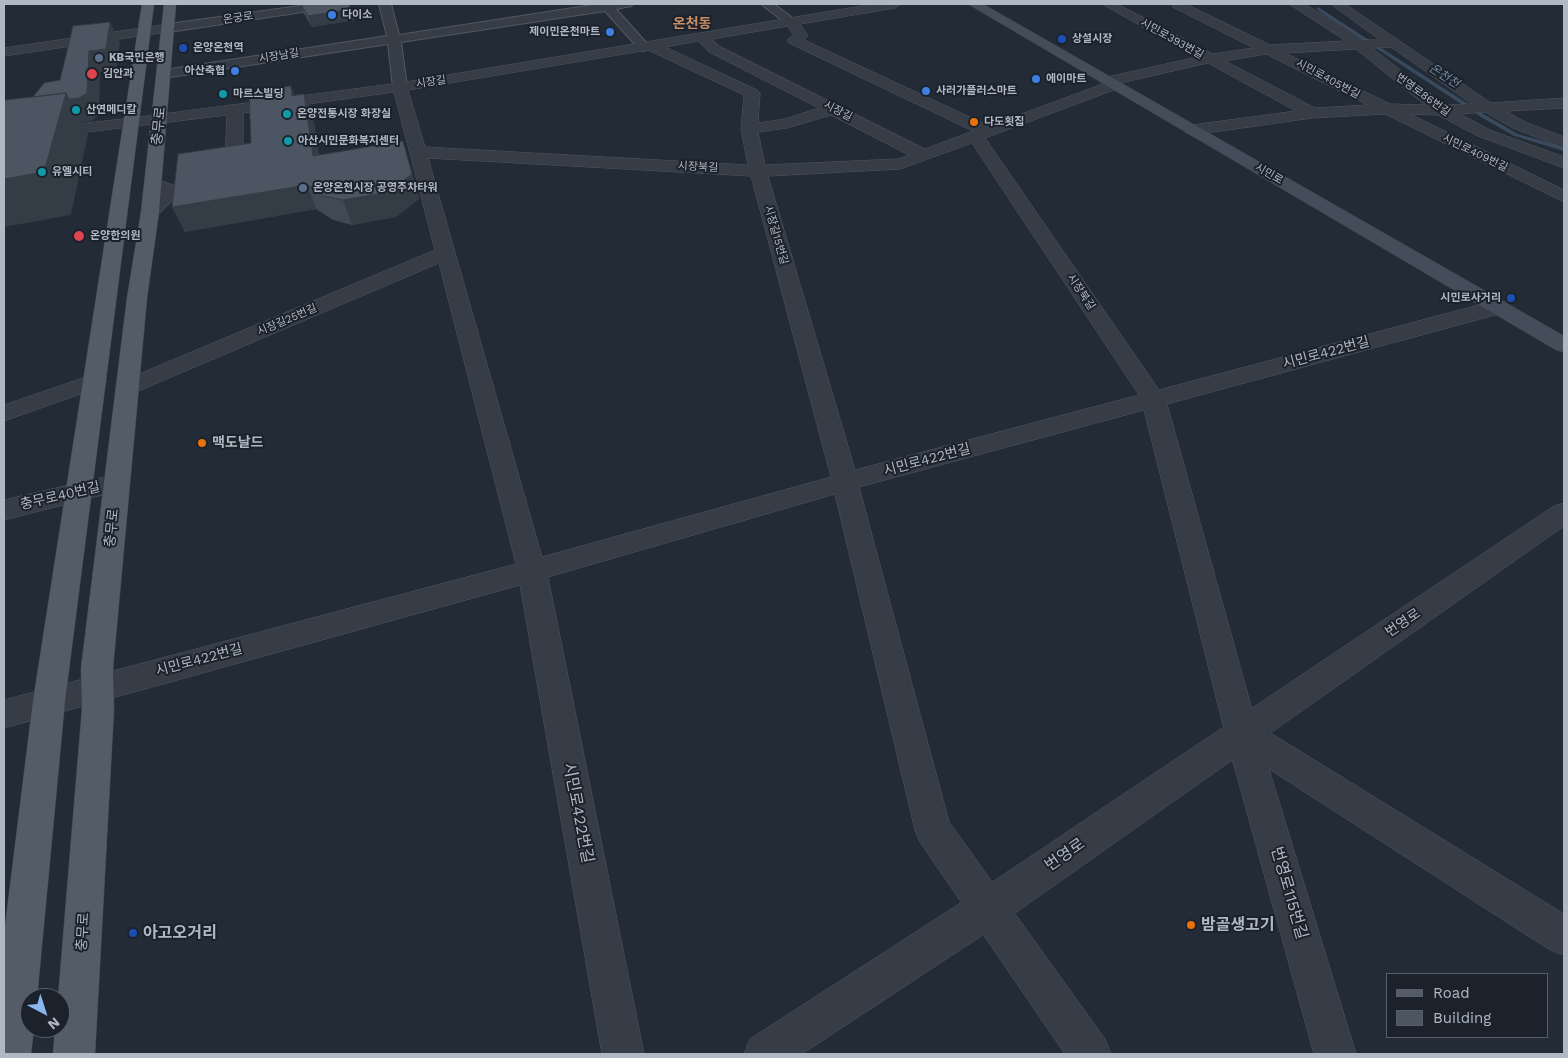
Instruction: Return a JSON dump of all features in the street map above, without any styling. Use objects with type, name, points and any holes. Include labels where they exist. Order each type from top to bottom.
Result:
[{"type":"main road","name":"충무로","points":[[10,1054],[49,701],[148,4]]},
{"type":"main road","name":"충무로","points":[[74,1054],[98,687],[97,668],[137,298],[150,212],[170,4]]},
{"type":"main road","name":"시민로","points":[[974,4],[1564,345]]},
{"type":"street","name":"온궁로","points":[[169,28],[336,4]]},
{"type":"street","points":[[385,4],[394,38],[400,87],[532,571]]},
{"type":"street","name":"시장남길","points":[[164,74],[606,5],[627,4]]},
{"type":"street","points":[[767,4],[792,22],[801,36],[794,40],[981,133]]},
{"type":"street","name":"시장길","points":[[4,137],[160,120],[400,87],[895,4]]},
{"type":"street","name":"시민로393번길","points":[[1108,4],[1209,60]]},
{"type":"street","points":[[1178,4],[1272,49]]},
{"type":"street","name":"번영로86번길","points":[[1295,4],[1343,32],[1441,110],[1484,133],[1564,163]]},
{"type":"street","points":[[1336,4],[1396,43],[1487,107],[1519,125],[1564,143]]},
{"type":"street","points":[[606,5],[648,46]]},
{"type":"street","points":[[4,52],[169,28]]},
{"type":"street","name":"시장길","points":[[702,37],[714,49],[923,155]]},
{"type":"street","name":"시민로405번길","points":[[1111,83],[1209,60],[1272,49],[1396,43]]},
{"type":"street","name":"시장길15번길","points":[[648,46],[752,93],[749,129],[758,171],[845,482]]},
{"type":"street","name":"시민로405번길","points":[[1272,49],[1385,109]]},
{"type":"street","points":[[1209,60],[1312,113]]},
{"type":"street","name":"시장북길","points":[[417,152],[758,171],[900,164],[1111,83]]},
{"type":"street","name":"시민로409번길","points":[[1192,130],[1312,113],[1385,109],[1441,110],[1564,103]]},
{"type":"street","points":[[234,163],[235,109]]},
{"type":"street","points":[[749,129],[788,123],[833,109]]},
{"type":"street","name":"시민로409번길","points":[[1385,109],[1564,197]]},
{"type":"street","name":"시장북길","points":[[981,133],[1154,400]]},
{"type":"street","name":"시장길25번길","points":[[128,387],[446,253]]},
{"type":"street","name":"시민로422번길","points":[[4,714],[532,571],[845,482],[1498,307]]},
{"type":"street","points":[[4,413],[94,381]]},
{"type":"street","points":[[1154,400],[1242,732],[1564,936]]},
{"type":"street","points":[[845,482],[933,830],[1090,1054]]},
{"type":"street","name":"충무로40번길","points":[[4,510],[117,483]]},
{"type":"street","name":"번영로","points":[[765,1054],[987,909],[1242,732],[1564,513]]},
{"type":"street","name":"시민로422번길","points":[[532,571],[623,1054]]},
{"type":"street","name":"번영로115번길","points":[[1242,732],[1335,1054]]},
{"type":"building","points":[[301,4],[348,4],[352,9],[308,16]]},
{"type":"building","points":[[110,22],[106,49],[89,51],[87,93],[79,98],[69,99],[66,93],[33,97],[44,83],[60,80],[73,26]]},
{"type":"building","points":[[291,86],[292,96],[304,94],[313,156],[403,141],[412,174],[388,192],[343,200],[324,196],[307,185],[172,207],[178,154],[251,143],[249,92]]},
{"type":"building","points":[[66,93],[44,172],[4,179],[4,102],[6,100]]},
{"type":"waterway","name":"온천천","points":[[1318,8],[1483,116],[1516,135],[1564,149]]},
{"type":"place","name":"다이소","points":[[332,15]]},
{"type":"place","name":"제이민온천마트","points":[[610,32]]},
{"type":"place","name":"상설시장","points":[[1062,39]]},
{"type":"place","name":"온양온천역","points":[[183,48]]},
{"type":"place","name":"KB국민은행","points":[[99,58]]},
{"type":"place","name":"아산축협","points":[[235,71]]},
{"type":"place","name":"김안과","points":[[92,74]]},
{"type":"place","name":"에이마트","points":[[1036,79]]},
{"type":"place","name":"사러가플러스마트","points":[[926,91]]},
{"type":"place","name":"마르스빌딩","points":[[223,94]]},
{"type":"place","name":"산연메디칼","points":[[76,110]]},
{"type":"place","name":"온양전통시장 화장실","points":[[287,114]]},
{"type":"place","name":"다도횟집","points":[[974,122]]},
{"type":"place","name":"아산시민문화복지센터","points":[[288,141]]},
{"type":"place","name":"유엘시티","points":[[42,172]]},
{"type":"place","name":"온양온천시장 공영주차타워","points":[[303,188]]},
{"type":"place","name":"온양한의원","points":[[79,236]]},
{"type":"place","name":"시민로사거리","points":[[1511,298]]},
{"type":"place","name":"맥도날드","points":[[202,443]]},
{"type":"place","name":"밤골생고기","points":[[1191,925]]},
{"type":"place","name":"아고오거리","points":[[133,933]]},
{"type":"district","name":"온천동","points":[[692,24]]}]
